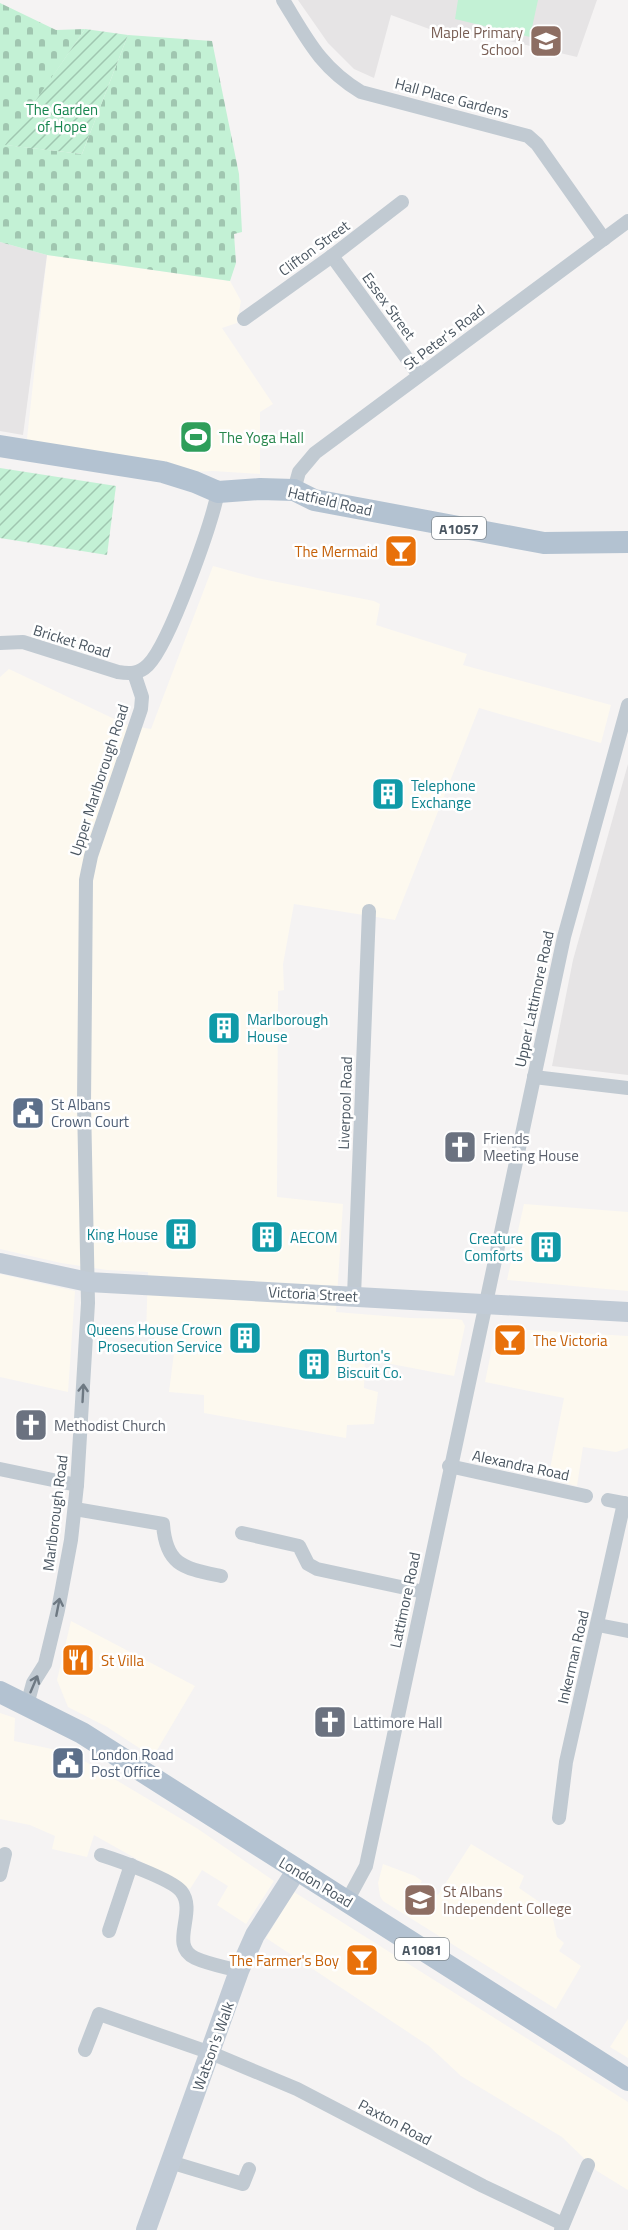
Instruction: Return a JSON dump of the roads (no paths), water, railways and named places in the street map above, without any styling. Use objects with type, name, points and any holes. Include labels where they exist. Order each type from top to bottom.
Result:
[{"type":"main road","name":"Hatfield Road","points":[[0,446],[163,472],[218,492],[260,489],[294,490],[314,500],[544,543],[628,542]]},
{"type":"main road","name":"Victoria Street","points":[[0,1263],[88,1282],[628,1312]]},
{"type":"main road","name":"London Road","points":[[0,1692],[81,1733],[628,2080]]},
{"type":"main road","name":"Watson's Walk","points":[[146,2230],[239,1971],[255,1935],[296,1871]]},
{"type":"street","name":"Hall Place Gardens","points":[[283,0],[322,63],[339,78],[361,92],[528,136],[537,144],[604,239]]},
{"type":"street","name":"Clifton Street","points":[[244,318],[332,256],[402,202]]},
{"type":"street","name":"St Peter's Road","points":[[294,490],[299,472],[315,453],[628,221]]},
{"type":"street","name":"Essex Street","points":[[332,256],[419,375]]},
{"type":"street","points":[[134,674],[150,663],[162,644],[213,519],[218,492]]},
{"type":"street","name":"Bricket Road","points":[[0,643],[24,642],[118,672],[134,674]]},
{"type":"street","name":"Upper Marlborough Road","points":[[88,1282],[84,1115],[86,880],[91,856],[141,709],[142,697],[134,674]]},
{"type":"street","name":"Upper Lattimore Road","points":[[486,1303],[564,937],[628,705]]},
{"type":"street","name":"Liverpool Road","points":[[354,1296],[369,911]]},
{"type":"street","points":[[534,1077],[628,1088]]},
{"type":"street","name":"Marlborough Road","points":[[27,1705],[33,1683],[45,1664],[58,1610],[75,1509],[88,1282]]},
{"type":"street","name":"Lattimore Road","points":[[347,1901],[366,1866],[449,1466],[486,1303]]},
{"type":"street","name":"Alexandra Road","points":[[449,1466],[586,1496]]},
{"type":"street","points":[[0,1469],[77,1485]]},
{"type":"street","points":[[608,1500],[626,1504]]},
{"type":"street","name":"Inkerman Road","points":[[559,1818],[566,1762],[626,1504]]},
{"type":"street","points":[[75,1509],[163,1524],[168,1554],[177,1563],[190,1569],[220,1576]]},
{"type":"street","points":[[242,1533],[299,1546],[308,1564],[316,1569],[424,1592]]},
{"type":"street","points":[[598,1625],[628,1631]]},
{"type":"street","points":[[0,1875],[5,1854]]},
{"type":"street","points":[[101,1855],[131,1865],[180,1890],[188,1908],[182,1935],[183,1943],[190,1954],[239,1971]]},
{"type":"street","points":[[109,1931],[131,1865]]},
{"type":"street","name":"Paxton Road","points":[[85,2050],[99,2014],[211,2053],[297,2089],[562,2227]]},
{"type":"street","points":[[170,2162],[243,2184],[249,2169]]},
{"type":"street","points":[[562,2227],[588,2165]]},
{"type":"place","name":"Maple Primary School","points":[[546,41]]},
{"type":"place","name":"The Yoga Hall","points":[[196,437]]},
{"type":"place","name":"The Mermaid","points":[[401,551]]},
{"type":"place","name":"Telephone Exchange","points":[[388,794]]},
{"type":"place","name":"Marlborough House","points":[[224,1028]]},
{"type":"place","name":"St Albans Crown Court","points":[[28,1113]]},
{"type":"place","name":"Friends Meeting House","points":[[460,1147]]},
{"type":"place","name":"King House","points":[[181,1234]]},
{"type":"place","name":"AECOM","points":[[267,1237]]},
{"type":"place","name":"Creature Comforts","points":[[546,1247]]},
{"type":"place","name":"Queens House Crown Prosecution Service","points":[[245,1338]]},
{"type":"place","name":"The Victoria","points":[[510,1340]]},
{"type":"place","name":"Burton's Biscuit Co.","points":[[314,1364]]},
{"type":"place","name":"Methodist Church","points":[[31,1425]]},
{"type":"place","name":"St Villa","points":[[78,1660]]},
{"type":"place","name":"Lattimore Hall","points":[[330,1722]]},
{"type":"place","name":"London Road Post Office","points":[[68,1763]]},
{"type":"place","name":"St Albans Independent College","points":[[420,1900]]},
{"type":"place","name":"The Farmer's Boy","points":[[362,1960]]},
{"type":"park label","name":"The Garden of Hope","points":[[62,118]]}]
